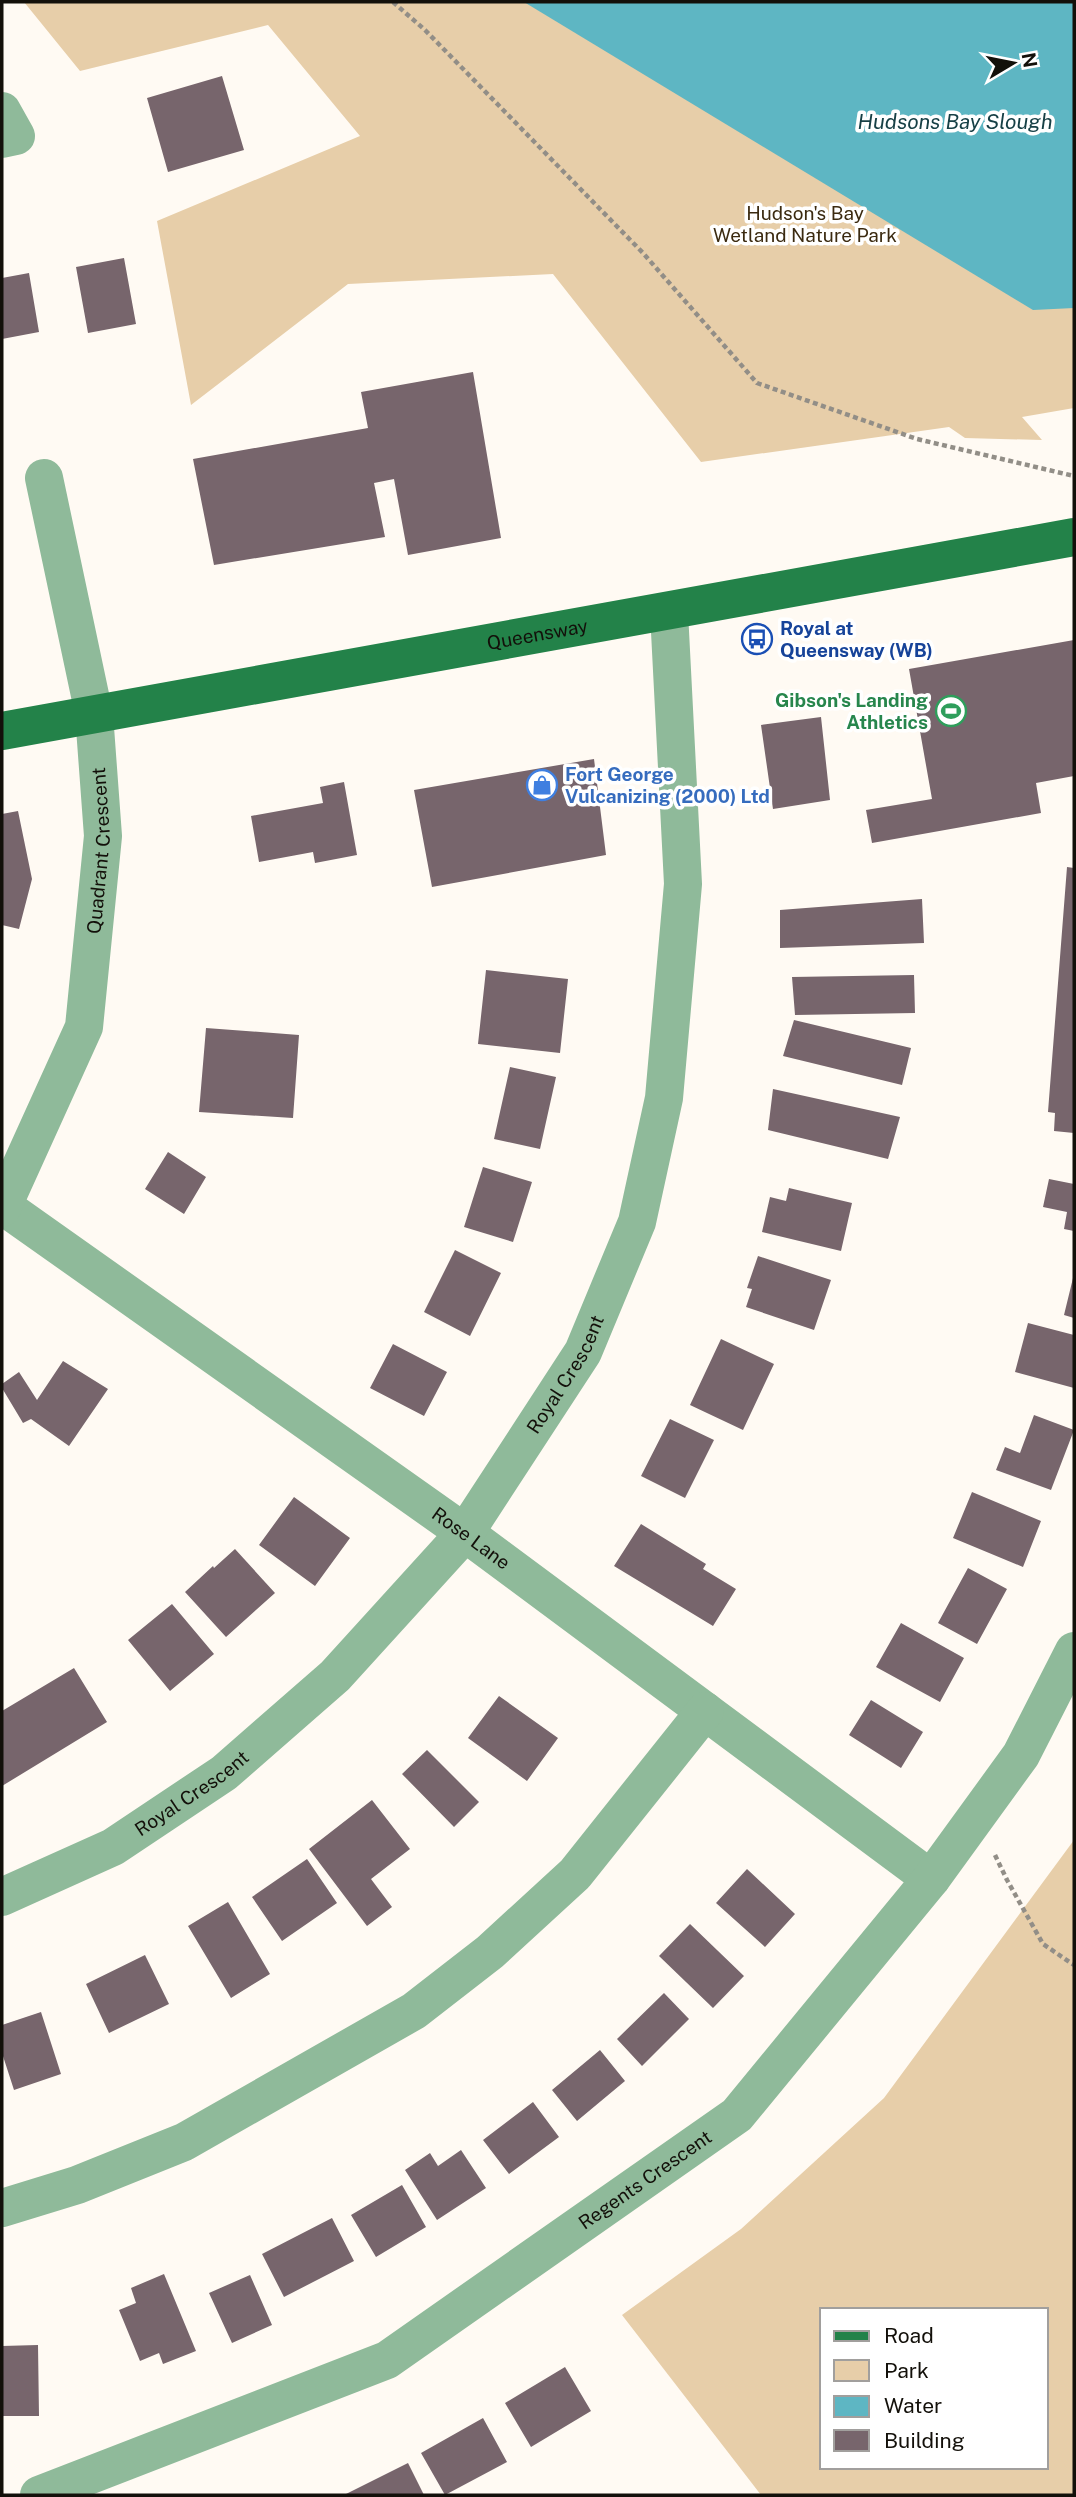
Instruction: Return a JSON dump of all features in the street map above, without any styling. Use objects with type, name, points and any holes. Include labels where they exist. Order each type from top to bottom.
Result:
[{"type":"main road","name":"Queensway","points":[[2,731],[1074,537]]},
{"type":"street","name":"Quadrant Crescent","points":[[3,1207],[84,1027],[103,836],[94,715],[44,478]]},
{"type":"street","name":"Royal Crescent","points":[[2,1897],[113,1847],[224,1773],[335,1676],[465,1533],[583,1352],[637,1222],[664,1098],[683,884],[669,611]]},
{"type":"street","name":"Rose Lane","points":[[3,1207],[465,1533],[931,1879]]},
{"type":"street","name":"Regents Crescent","points":[[39,2495],[387,2360],[737,2115],[931,1879],[1020,1755],[1074,1651]]},
{"type":"street","points":[[2,2208],[77,2185],[184,2142],[414,2011],[490,1952],[575,1874],[705,1711]]},
{"type":"path","points":[[393,2],[425,30],[643,253],[757,383],[917,439],[1074,476]]},
{"type":"path","points":[[967,1829],[992,1846],[1007,1880],[1043,1944],[1074,1965]]},
{"type":"green space","name":"Hudson's Bay Wetland Nature Park","points":[[24,2],[1074,2],[1074,408],[1022,417],[1042,440],[965,438],[949,427],[701,462],[553,274],[348,284],[191,405],[157,221],[360,136],[268,25],[80,71]]},
{"type":"green space","points":[[1074,1840],[1074,2495],[761,2495],[622,2315],[741,2229],[884,2098]]},
{"type":"water","name":"Hudsons Bay Slough","points":[[524,2],[1074,2],[1074,308],[1033,310]]},
{"type":"building","points":[[222,76],[244,150],[168,172],[147,98]]},
{"type":"building","points":[[124,258],[136,324],[88,333],[76,267]]},
{"type":"building","points":[[29,273],[39,332],[2,339],[2,278]]},
{"type":"building","points":[[473,372],[501,538],[408,555],[394,479],[374,483],[385,537],[214,565],[193,459],[368,428],[361,392]]},
{"type":"building","points":[[1074,640],[1074,776],[1036,783],[1041,813],[872,843],[866,810],[932,799],[909,669]]},
{"type":"building","points":[[821,717],[830,800],[773,809],[761,725]]},
{"type":"building","points":[[594,759],[606,855],[432,887],[414,790]]},
{"type":"building","points":[[344,782],[357,855],[315,863],[313,852],[259,862],[251,816],[323,803],[320,787]]},
{"type":"building","points":[[18,811],[32,879],[19,929],[2,925],[2,814]]},
{"type":"building","points":[[1067,867],[1074,868],[1074,1133],[1054,1131],[1055,1113],[1048,1112]]},
{"type":"building","points":[[922,899],[924,943],[780,948],[780,910]]},
{"type":"building","points":[[486,970],[568,979],[560,1053],[478,1044]]},
{"type":"building","points":[[914,975],[915,1013],[795,1015],[792,977]]},
{"type":"building","points":[[794,1020],[911,1048],[902,1085],[783,1056]]},
{"type":"building","points":[[206,1028],[299,1035],[293,1118],[199,1112]]},
{"type":"building","points":[[510,1067],[556,1077],[540,1149],[494,1139]]},
{"type":"building","points":[[773,1089],[900,1117],[888,1159],[768,1130]]},
{"type":"building","points":[[168,1152],[206,1177],[184,1214],[145,1189]]},
{"type":"building","points":[[483,1167],[532,1182],[513,1242],[464,1227]]},
{"type":"building","points":[[1049,1179],[1074,1184],[1074,1231],[1064,1229],[1067,1212],[1043,1207]]},
{"type":"building","points":[[789,1188],[852,1203],[841,1251],[762,1232],[770,1197],[786,1201]]},
{"type":"building","points":[[455,1250],[501,1273],[470,1336],[424,1312]]},
{"type":"building","points":[[758,1256],[831,1280],[814,1330],[746,1307],[752,1289],[747,1288]]},
{"type":"building","points":[[1074,1279],[1074,1318],[1064,1315]]},
{"type":"building","points":[[1028,1323],[1074,1335],[1074,1388],[1015,1372]]},
{"type":"building","points":[[721,1339],[774,1364],[743,1430],[690,1405]]},
{"type":"building","points":[[393,1344],[447,1372],[424,1416],[370,1388]]},
{"type":"building","points":[[63,1361],[108,1389],[69,1446],[31,1419],[23,1423],[2,1388],[2,1384],[19,1372],[37,1400]]},
{"type":"building","points":[[1034,1415],[1074,1430],[1051,1490],[996,1470],[1005,1447],[1020,1453]]},
{"type":"building","points":[[670,1419],[714,1440],[685,1498],[641,1476]]},
{"type":"building","points":[[972,1492],[1041,1521],[1023,1567],[953,1538]]},
{"type":"building","points":[[294,1497],[350,1538],[315,1586],[259,1545]]},
{"type":"building","points":[[641,1524],[706,1564],[703,1569],[736,1589],[713,1626],[614,1566]]},
{"type":"building","points":[[235,1549],[275,1593],[226,1637],[185,1592]]},
{"type":"building","points":[[968,1568],[1007,1589],[977,1644],[938,1623]]},
{"type":"building","points":[[172,1604],[214,1654],[170,1691],[128,1640]]},
{"type":"building","points":[[901,1623],[964,1658],[940,1702],[876,1667]]},
{"type":"building","points":[[74,1668],[107,1722],[2,1786],[2,1711]]},
{"type":"building","points":[[499,1696],[558,1738],[527,1781],[468,1738]]},
{"type":"building","points":[[871,1700],[923,1732],[901,1768],[849,1735]]},
{"type":"building","points":[[427,1750],[479,1802],[454,1827],[402,1774]]},
{"type":"building","points":[[372,1800],[410,1849],[371,1879],[392,1907],[367,1926],[309,1849]]},
{"type":"building","points":[[307,1859],[337,1903],[282,1941],[252,1897]]},
{"type":"building","points":[[747,1869],[795,1914],[765,1947],[716,1903]]},
{"type":"building","points":[[228,1902],[270,1974],[231,1998],[188,1926]]},
{"type":"building","points":[[690,1924],[744,1976],[713,2008],[659,1956]]},
{"type":"building","points":[[145,1955],[169,2004],[109,2033],[86,1984]]},
{"type":"building","points":[[664,1993],[689,2019],[642,2066],[617,2039]]},
{"type":"building","points":[[41,2012],[61,2074],[14,2090],[2,2053],[2,2025]]},
{"type":"building","points":[[600,2050],[625,2081],[577,2121],[552,2090]]},
{"type":"building","points":[[533,2102],[559,2137],[509,2174],[483,2140]]},
{"type":"building","points":[[461,2150],[486,2188],[437,2220],[405,2170],[430,2153],[438,2166]]},
{"type":"building","points":[[402,2185],[426,2227],[376,2257],[351,2215]]},
{"type":"building","points":[[332,2218],[354,2261],[284,2297],[262,2254]]},
{"type":"building","points":[[164,2274],[196,2351],[163,2364],[159,2353],[140,2361],[119,2310],[136,2303],[131,2288]]},
{"type":"building","points":[[250,2275],[272,2325],[232,2343],[209,2293]]},
{"type":"building","points":[[38,2345],[39,2416],[2,2416],[2,2346]]},
{"type":"building","points":[[565,2367],[591,2411],[531,2447],[505,2403]]},
{"type":"building","points":[[483,2418],[507,2462],[445,2495],[421,2453]]},
{"type":"building","points":[[408,2463],[424,2495],[344,2495]]},
{"type":"place","name":"Royal at Queensway (WB)","points":[[757,639]]},
{"type":"place","name":"Gibson's Landing Athletics","points":[[951,711]]},
{"type":"place","name":"Fort George Vulcanizing (2000) Ltd","points":[[542,785]]}]
